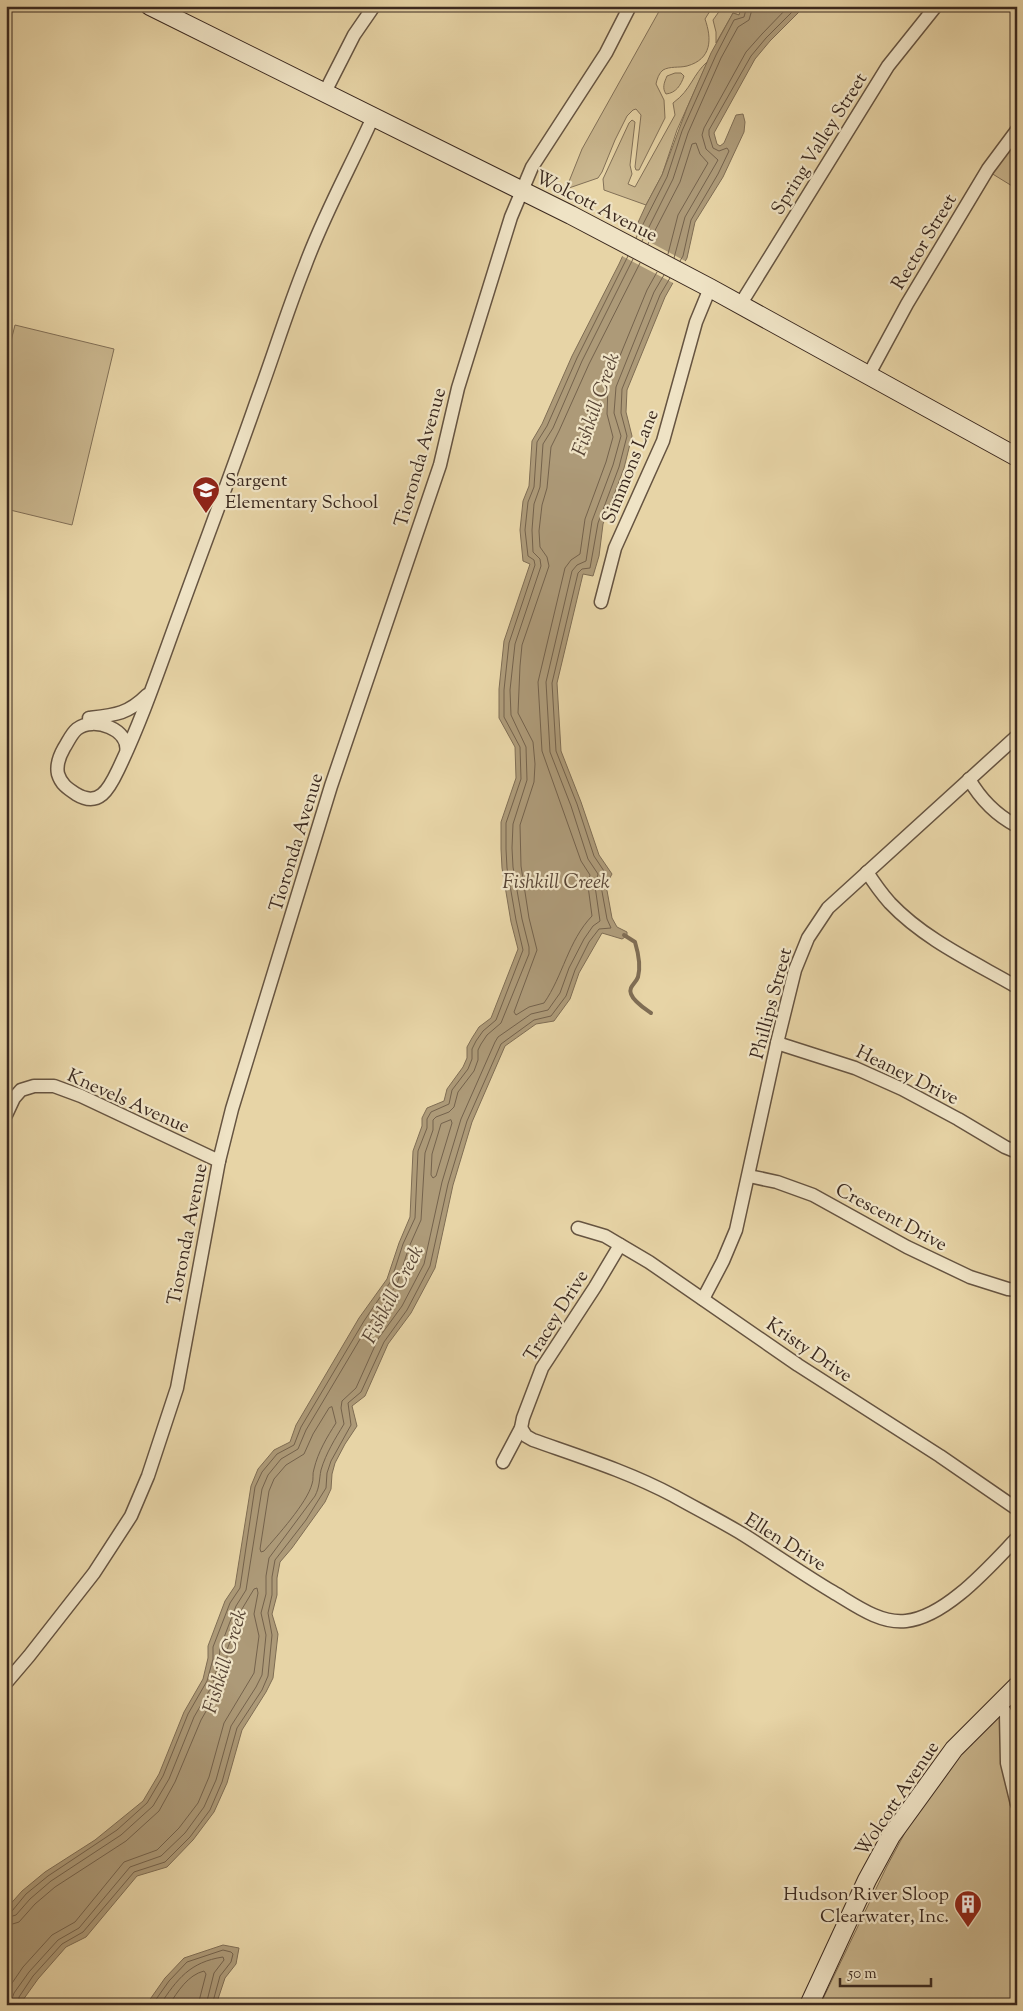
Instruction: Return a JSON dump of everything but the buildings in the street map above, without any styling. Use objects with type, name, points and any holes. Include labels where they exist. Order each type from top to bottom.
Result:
[{"type":"main road","name":"Wolcott Avenue","points":[[150,6],[572,215],[706,286],[1017,457]]},
{"type":"main road","name":"Wolcott Avenue","points":[[809,2005],[867,1880],[892,1836],[954,1749],[1008,1711],[1017,1686]]},
{"type":"street","points":[[324,92],[354,35],[374,6]]},
{"type":"street","name":"Tioronda Avenue","points":[[6,1683],[30,1656],[98,1566],[131,1516],[148,1476],[177,1388],[219,1161],[232,1110],[328,795],[440,464],[458,388],[511,218],[529,193],[534,163],[606,53],[630,6]]},
{"type":"street","name":"Spring Valley Street","points":[[740,305],[888,66],[936,6]]},
{"type":"street","points":[[150,691],[134,707],[120,713],[89,718],[72,734],[61,754],[57,768],[63,784],[81,797],[91,800],[100,797],[115,776],[126,753],[150,691],[255,407],[304,266],[373,117]]},
{"type":"street","name":"Rector Street","points":[[868,376],[907,304],[988,169],[1017,130]]},
{"type":"street","name":"Simmons Lane","points":[[601,602],[615,548],[663,441],[706,286]]},
{"type":"street","points":[[78,728],[89,724],[101,724],[112,728],[121,735],[127,744],[126,753]]},
{"type":"street","name":"Phillips Street","points":[[703,1299],[736,1230],[795,970],[808,938],[828,908],[1017,736]]},
{"type":"street","points":[[970,779],[978,795],[992,809],[1017,826]]},
{"type":"street","points":[[867,872],[890,903],[909,921],[936,940],[1017,987]]},
{"type":"street","name":"Heaney Drive","points":[[777,1043],[856,1068],[902,1089],[958,1119],[1005,1148],[1017,1152]]},
{"type":"street","name":"Knevels Avenue","points":[[6,1115],[14,1098],[22,1090],[34,1086],[54,1086],[81,1096],[219,1161]]},
{"type":"street","name":"Crescent Drive","points":[[749,1176],[777,1182],[813,1195],[907,1247],[970,1277],[1017,1290]]},
{"type":"street","name":"Kristy Drive","points":[[578,1228],[605,1236],[649,1262],[798,1365],[940,1456],[1017,1510]]},
{"type":"street","name":"Tracey Drive","points":[[503,1462],[522,1428],[523,1418],[542,1368],[620,1245]]},
{"type":"street","name":"Ellen Drive","points":[[522,1428],[526,1436],[533,1440],[622,1472],[673,1496],[744,1535],[797,1571],[881,1618],[913,1620],[949,1602],[974,1582],[1017,1538]]},
{"type":"street","points":[[1008,1711],[1007,1763],[1017,1804]]},
{"type":"shaded area","points":[[662,6],[713,6],[705,19],[709,34],[706,53],[695,63],[666,69],[659,74],[656,84],[664,100],[665,118],[639,170],[636,170],[635,167],[641,115],[636,109],[627,116],[598,178],[566,189],[582,149]]},
{"type":"shaded area","points":[[723,6],[742,6],[739,15],[733,13],[716,43],[713,20]]},
{"type":"shaded area","points":[[708,61],[677,130],[662,175],[646,205],[604,190],[603,179],[629,123],[632,120],[635,122],[630,165],[632,174],[628,184],[635,187],[675,115],[673,103],[684,93]]},
{"type":"shaded area","points":[[681,73],[684,76],[683,79],[675,90],[666,94],[664,85],[667,76]]},
{"type":"shaded area","points":[[1017,137],[1017,189],[991,173]]},
{"type":"shaded area","points":[[15,325],[114,349],[72,525],[6,509],[6,361]]},
{"type":"shaded area","points":[[1017,1695],[1017,2005],[820,2005],[887,1866],[929,1788]]},
{"type":"water","name":"Fishkill Creek","points":[[742,6],[805,6],[755,59],[714,133],[717,144],[720,146],[724,143],[736,115],[743,114],[745,122],[744,132],[723,177],[695,222],[687,258],[665,297],[627,390],[626,412],[632,436],[624,468],[603,524],[599,556],[593,576],[583,574],[557,683],[561,751],[599,855],[612,874],[606,885],[612,918],[617,927],[627,932],[627,936],[622,939],[602,933],[579,973],[570,999],[554,1021],[536,1024],[505,1046],[472,1122],[453,1185],[435,1268],[411,1313],[388,1344],[365,1396],[352,1406],[357,1426],[335,1463],[331,1489],[325,1502],[280,1562],[277,1578],[277,1595],[272,1614],[278,1634],[273,1678],[242,1730],[227,1783],[214,1812],[193,1840],[167,1867],[137,1876],[86,1937],[66,1947],[38,1979],[23,2000],[24,2005],[6,2005],[6,1909],[22,1891],[45,1872],[95,1840],[143,1801],[159,1774],[184,1712],[203,1679],[208,1658],[208,1646],[225,1601],[235,1586],[251,1486],[258,1469],[274,1450],[290,1442],[296,1425],[359,1318],[387,1279],[410,1217],[413,1151],[422,1126],[422,1118],[427,1108],[444,1101],[447,1089],[463,1067],[467,1058],[467,1047],[472,1038],[479,1027],[491,1018],[518,949],[511,922],[502,868],[501,849],[501,822],[516,778],[515,747],[499,718],[499,689],[504,641],[530,564],[523,561],[520,530],[523,501],[529,486],[532,441],[542,424],[572,356],[662,175],[687,108],[711,53],[733,13],[739,15]]},
{"type":"water","points":[[223,1945],[239,1948],[236,1964],[225,1978],[216,2005],[146,2005],[165,1978],[184,1958]]},
{"type":"pier","points":[[631,232],[687,262],[675,284],[620,255]]},
{"type":"waterway","points":[[624,935],[635,942],[639,959],[638,977],[630,992],[632,997],[651,1013]]},
{"type":"place","name":"Sargent Elementary School","points":[[206,514]]},
{"type":"place","name":"Hudson River Sloop Clearwater, Inc.","points":[[968,1928]]}]
